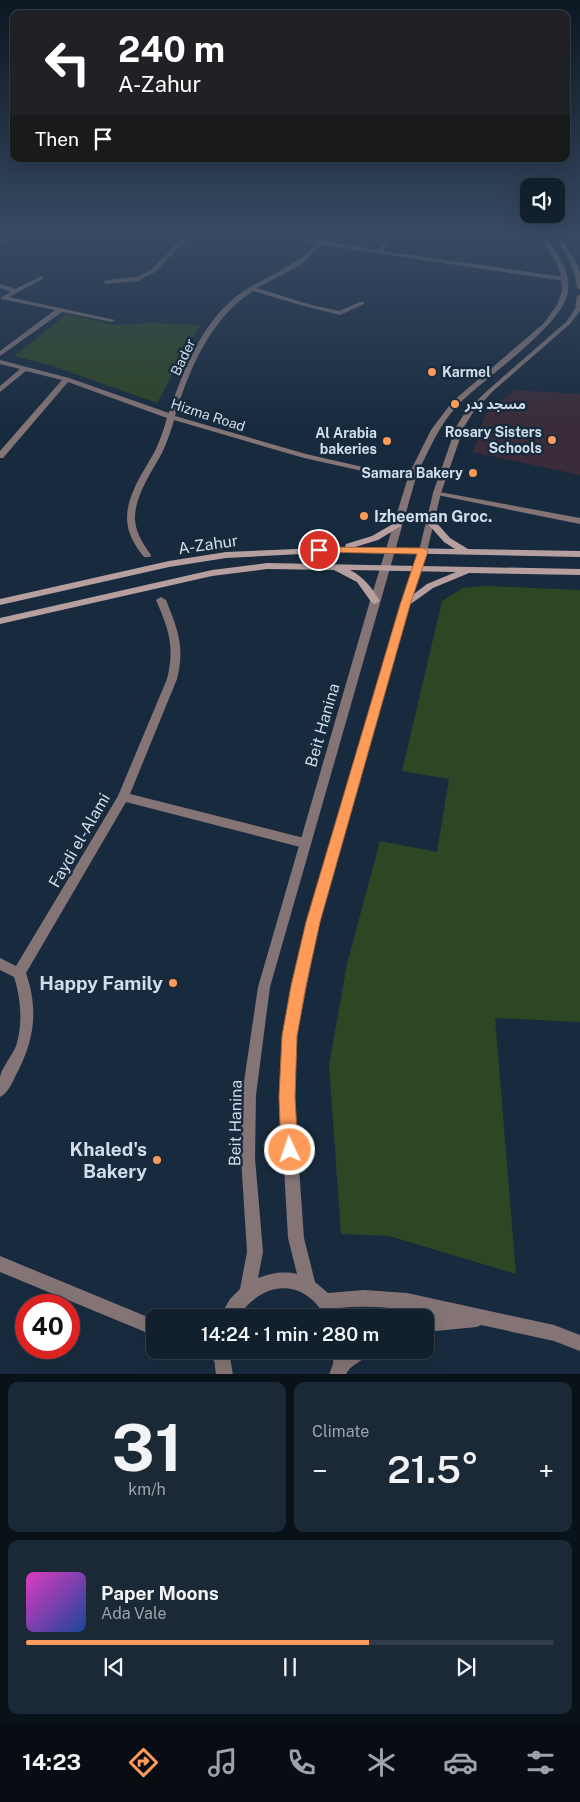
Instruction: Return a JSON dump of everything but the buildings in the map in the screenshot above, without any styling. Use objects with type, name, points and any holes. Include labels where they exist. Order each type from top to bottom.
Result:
[{"type":"main road","points":[[431,522],[454,546],[470,553]]},
{"type":"main road","points":[[338,549],[375,538],[398,524]]},
{"type":"main road","name":"A-Zahur","points":[[0,602],[169,564],[226,555],[338,549],[580,554]]},
{"type":"main road","name":"A-Zahur","points":[[0,620],[230,570],[267,566],[580,572]]},
{"type":"main road","points":[[327,566],[352,574],[368,589],[375,601]]},
{"type":"main road","points":[[405,605],[435,583],[470,570]]},
{"type":"street","points":[[6,296],[3,298],[112,320]]},
{"type":"street","name":"Bader","points":[[171,416],[182,386],[208,334],[219,316],[232,303],[243,296]]},
{"type":"street","points":[[277,296],[340,313],[362,303]]},
{"type":"street","name":"Beit Hanina","points":[[248,1291],[256,1252],[248,1158],[249,1095],[264,987],[304,843],[398,524],[414,474],[435,430],[455,404],[546,324],[560,305],[563,296]]},
{"type":"street","points":[[308,1287],[296,1238],[291,1185],[287,1097],[290,1036],[313,922],[405,605],[423,551],[438,493],[460,427],[469,413],[490,391],[568,323],[578,309],[580,296]]},
{"type":"street","points":[[0,354],[60,310]]},
{"type":"street","name":"Hizma Road","points":[[0,362],[67,379],[222,434],[304,456],[367,470],[414,474]]},
{"type":"street","points":[[0,390],[25,368]]},
{"type":"street","points":[[0,456],[67,379]]},
{"type":"street","points":[[147,555],[138,546],[131,518],[136,496],[163,442],[171,416]]},
{"type":"street","points":[[438,493],[580,521]]},
{"type":"street","name":"Faydi el-Alami","points":[[19,973],[123,797],[172,679],[178,649],[161,600]]},
{"type":"street","points":[[123,797],[304,843]]},
{"type":"street","points":[[0,964],[19,973],[25,988],[26,1016],[24,1044],[0,1090]]},
{"type":"street","points":[[0,1264],[146,1324]]},
{"type":"street","points":[[232,1309],[235,1303],[248,1291],[262,1283],[278,1280],[293,1281],[308,1287],[325,1301],[330,1309]]},
{"type":"street","points":[[325,1301],[364,1298],[407,1301],[554,1333],[580,1343]]},
{"type":"street","points":[[434,1323],[485,1318]]},
{"type":"street","points":[[219,1359],[225,1374]]},
{"type":"shaded area","points":[[514,390],[580,394],[580,475],[473,452],[485,414]]},
{"type":"green space","points":[[67,314],[115,325],[151,323],[200,325],[157,403],[53,366],[14,356]]},
{"type":"green space","points":[[485,586],[580,590],[580,1022],[495,1018],[516,1274],[389,1236],[341,1234],[329,1065],[347,964],[380,841],[437,852],[449,779],[402,771],[442,601],[463,588]]},
{"type":"place","name":"Karmel","points":[[432,372]]},
{"type":"place","name":"مسجد بدر","points":[[455,404]]},
{"type":"place","name":"Rosary Sisters Schools","points":[[552,440]]},
{"type":"place","name":"Al Arabia bakeries","points":[[387,441]]},
{"type":"place","name":"Samara Bakery","points":[[473,473]]},
{"type":"place","name":"Izheeman Groc.","points":[[364,516]]},
{"type":"place","name":"Happy Family","points":[[173,983]]},
{"type":"place","name":"Khaled's Bakery","points":[[157,1160]]},
{"type":"route","points":[[290,1150],[287,1097],[290,1036],[298,986],[313,922],[368,738],[405,605],[423,551],[319,550]]}]
